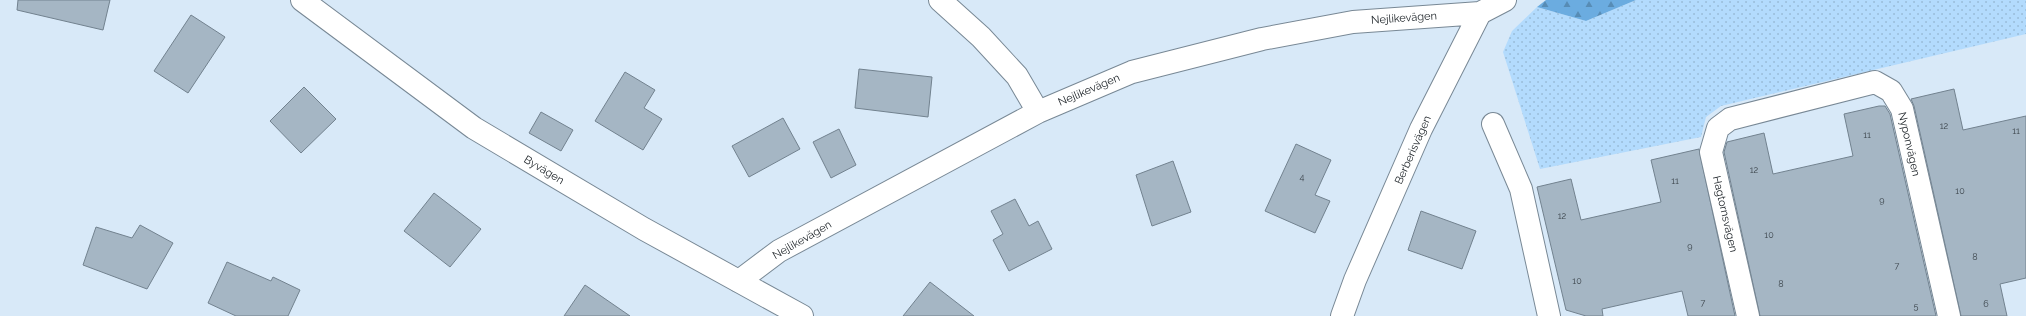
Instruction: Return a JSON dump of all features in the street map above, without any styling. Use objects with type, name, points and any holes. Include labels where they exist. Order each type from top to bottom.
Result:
[{"type":"street","name":"Byvägen","points":[[302,0],[474,128],[644,229],[802,316]]},
{"type":"street","points":[[940,0],[981,37],[1017,76],[1038,112]]},
{"type":"street","points":[[1480,13],[1505,0]]},
{"type":"street","name":"Nejlikevägen","points":[[739,281],[779,250],[1038,112],[1132,72],[1262,39],[1353,22],[1480,13]]},
{"type":"street","name":"Berberisvägen","points":[[1342,316],[1355,280],[1421,128],[1480,13]]},
{"type":"street","name":"Nyponvägen","points":[[1730,119],[1875,82],[1891,91],[1902,109],[1949,316]]},
{"type":"street","name":"Hagtornsvägen","points":[[1730,119],[1718,128],[1711,152],[1748,316]]},
{"type":"street","points":[[1493,124],[1521,189],[1549,316]]},
{"type":"shaded area","points":[[1636,0],[2026,0],[2026,34],[1721,106],[1706,117],[1701,137],[1540,169],[1503,52],[1512,31],[1537,7],[1586,21]]},
{"type":"green space","points":[[1546,0],[1636,0],[1586,21],[1537,7]]},
{"type":"building","points":[[18,0],[110,0],[103,30],[17,10]]},
{"type":"building","points":[[191,15],[225,37],[188,93],[154,71]]},
{"type":"building","points":[[859,69],[932,77],[928,117],[855,108]]},
{"type":"building","points":[[625,72],[655,90],[644,108],[662,119],[643,150],[595,121]]},
{"type":"building","points":[[304,87],[336,119],[301,153],[270,121]]},
{"type":"building","points":[[1954,89],[1963,130],[2026,116],[2026,278],[2000,284],[2007,316],[1961,316],[1914,106],[1911,99]]},
{"type":"building","points":[[1885,106],[1890,114],[1936,316],[1760,316],[1724,152],[1727,142],[1764,133],[1773,174],[1853,156],[1844,114]]},
{"type":"building","points":[[541,112],[573,130],[561,151],[529,133]]},
{"type":"building","points":[[783,118],[800,149],[749,177],[732,146]]},
{"type":"building","points":[[839,129],[856,165],[831,178],[813,142]]},
{"type":"building","points":[[1296,144],[1331,160],[1315,195],[1330,201],[1315,233],[1265,211]]},
{"type":"building","points":[[1699,149],[1735,316],[1688,316],[1682,291],[1602,309],[1603,316],[1586,316],[1566,310],[1537,187],[1571,179],[1581,220],[1661,202],[1651,160]]},
{"type":"building","points":[[1173,161],[1191,212],[1152,226],[1136,175]]},
{"type":"building","points":[[434,193],[481,229],[450,267],[404,231]]},
{"type":"building","points":[[1015,199],[1029,226],[1038,221],[1052,249],[1009,271],[993,240],[1003,234],[991,211]]},
{"type":"building","points":[[1421,211],[1476,231],[1462,269],[1408,250]]},
{"type":"building","points":[[140,225],[173,243],[147,289],[83,265],[96,227],[132,238]]},
{"type":"building","points":[[227,262],[271,281],[273,277],[300,290],[288,316],[236,316],[208,303]]},
{"type":"building","points":[[930,282],[974,316],[903,316]]},
{"type":"building","points":[[585,285],[630,316],[564,316]]}]
